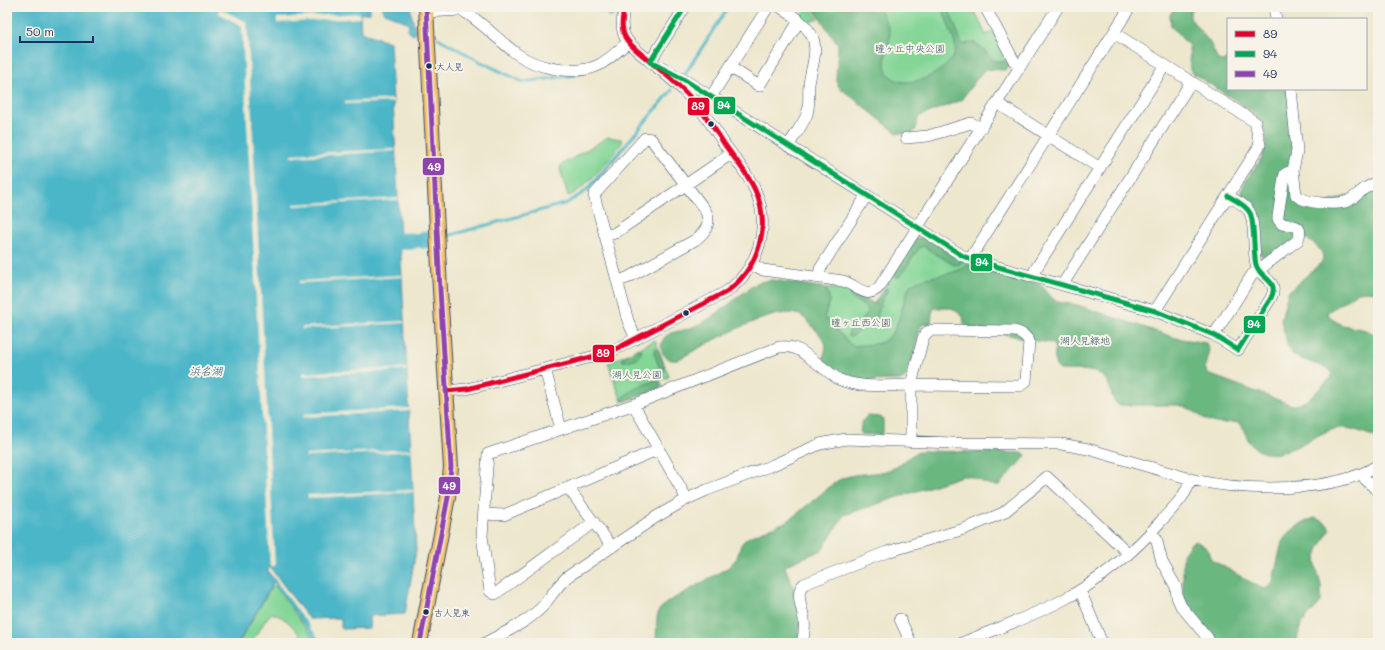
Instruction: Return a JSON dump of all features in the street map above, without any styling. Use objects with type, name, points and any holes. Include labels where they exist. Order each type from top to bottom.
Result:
[{"type":"main road","points":[[420,643],[450,482],[450,453],[426,10]]},
{"type":"street","points":[[446,391],[467,389],[604,353],[636,339],[726,292],[739,281],[752,264],[760,244],[762,225],[760,206],[754,188],[702,111],[683,90],[628,42],[622,29],[624,7]]},
{"type":"street","points":[[650,62],[685,7]]},
{"type":"street","points":[[702,111],[768,7]]},
{"type":"street","points":[[780,7],[799,21],[811,34],[815,47],[806,115],[788,146]]},
{"type":"street","points":[[985,7],[1014,61],[1021,65]]},
{"type":"street","points":[[752,264],[763,270],[844,282],[863,292],[869,293],[876,291],[918,228],[1058,7]]},
{"type":"street","points":[[970,259],[1130,7]]},
{"type":"street","points":[[1274,7],[1276,18]]},
{"type":"street","points":[[426,10],[462,10],[518,54],[534,63],[552,68],[575,71],[592,68],[608,60],[628,42]]},
{"type":"street","points":[[730,68],[759,86],[799,21]]},
{"type":"street","points":[[1114,33],[1255,122],[1260,145],[1155,311]]},
{"type":"street","points":[[650,62],[683,79],[918,228],[970,259],[1155,311],[1214,335],[1238,350],[1273,293],[1274,288],[1256,264],[1250,213],[1237,201],[1228,196]]},
{"type":"street","points":[[1033,277],[1035,270],[1165,65]]},
{"type":"street","points":[[1064,286],[1066,279],[1191,82]]},
{"type":"street","points":[[1291,90],[1297,151],[1293,170],[1296,195],[1298,198],[1315,203],[1348,201],[1364,189],[1378,182]]},
{"type":"street","points":[[997,103],[1100,168]]},
{"type":"street","points":[[906,138],[928,136],[971,122],[981,128]]},
{"type":"street","points":[[617,281],[627,278],[702,235],[706,231],[709,220],[708,215],[651,138],[645,138],[594,195],[617,281],[628,321],[636,339]]},
{"type":"street","points":[[605,236],[615,233],[732,154]]},
{"type":"street","points":[[1214,335],[1252,275],[1296,242],[1300,236],[1299,229],[1295,225],[1282,224],[1278,216],[1284,177],[1285,174],[1293,170]]},
{"type":"street","points":[[819,278],[820,269],[867,195]]},
{"type":"street","points":[[594,522],[495,594],[490,591],[482,536],[488,454],[635,404],[786,346],[794,347],[801,351],[838,379],[860,385],[911,385],[1020,386],[1026,381],[1029,341],[1026,336],[1021,332],[1015,331],[934,330],[927,332],[923,338],[911,385],[911,441]]},
{"type":"street","points":[[545,369],[561,429]]},
{"type":"street","points":[[635,404],[687,499]]},
{"type":"street","points":[[485,643],[525,621],[542,606],[554,590],[567,577],[671,507],[707,490],[773,465],[829,441],[846,439],[1075,446],[1191,479],[1231,487],[1284,488],[1323,484],[1363,473],[1378,465]]},
{"type":"street","points":[[484,514],[504,515],[659,449]]},
{"type":"street","points":[[1363,473],[1365,479],[1378,491]]},
{"type":"street","points":[[802,643],[804,625],[799,593],[800,587],[804,584],[886,552],[964,529],[1003,513],[1048,477],[1128,553]]},
{"type":"street","points":[[962,643],[1047,608],[1080,590],[1128,553],[1151,532],[1184,494],[1191,479]]},
{"type":"street","points":[[570,487],[572,493],[612,547]]},
{"type":"street","points":[[1151,532],[1156,538],[1162,562],[1176,587],[1180,606],[1206,636],[1210,643]]},
{"type":"street","points":[[1080,590],[1102,643]]},
{"type":"street","points":[[900,620],[911,643]]},
{"type":"green space","points":[[581,7],[607,7],[607,13]]},
{"type":"green space","points":[[607,7],[616,7],[615,13],[612,17],[609,17],[607,14]]},
{"type":"green space","points":[[809,7],[818,19],[808,23],[801,16]]},
{"type":"green space","points":[[812,7],[879,7],[890,34],[885,60],[887,72],[894,79],[902,82],[912,82],[933,75],[942,69],[954,55],[955,43],[942,7],[948,7],[962,44],[977,44],[993,60],[1009,63],[1010,66],[1004,70],[986,69],[982,72],[961,100],[920,116],[918,118],[916,129],[913,133],[897,133],[839,87],[836,80],[838,44]]},
{"type":"green space","name":"瞳ヶ丘中央公園","points":[[861,7],[973,7],[986,35],[993,31],[1009,60],[999,62],[980,46],[971,43],[965,44],[948,73],[886,92]]},
{"type":"green space","name":"湖人見緑地","points":[[1175,7],[1197,7],[1190,12],[1190,18],[1210,43],[1218,60],[1223,61],[1227,59],[1227,90],[1287,90],[1293,147],[1292,193],[1314,207],[1378,186],[1378,292],[1358,292],[1327,313],[1339,324],[1366,330],[1378,338],[1378,438],[1354,430],[1340,428],[1330,430],[1284,452],[1272,454],[1262,452],[1250,443],[1240,423],[1212,422],[1189,408],[1178,405],[1118,405],[1113,399],[1107,381],[1102,376],[1090,371],[1061,370],[1057,368],[1055,361],[1055,350],[1052,343],[966,326],[964,324],[963,316],[952,308],[934,308],[931,323],[921,325],[909,373],[902,380],[861,381],[847,379],[824,362],[826,345],[814,327],[800,315],[789,313],[774,315],[738,328],[677,360],[668,359],[665,356],[661,349],[661,345],[665,337],[674,332],[700,324],[757,283],[772,280],[826,288],[830,301],[824,317],[850,344],[854,346],[883,343],[895,330],[910,285],[919,280],[956,271],[971,264],[1034,282],[1043,287],[1053,299],[1058,302],[1077,305],[1176,338],[1206,343],[1209,349],[1205,368],[1208,374],[1292,405],[1308,399],[1331,378],[1332,373],[1329,369],[1292,354],[1288,346],[1281,320],[1288,292],[1321,263],[1323,255],[1318,248],[1304,237],[1266,258],[1262,256],[1257,216],[1253,208],[1243,197],[1242,191],[1247,179],[1261,159],[1265,147],[1266,137],[1264,128],[1253,113],[1190,70],[1189,46],[1171,26],[1170,15]]},
{"type":"green space","points":[[608,137],[621,139],[623,141],[606,163],[589,181],[574,194],[568,196],[560,169],[561,165]]},
{"type":"green space","points":[[924,237],[959,258],[961,261],[960,264],[954,265],[923,246],[919,248],[901,275],[896,277],[895,271],[916,238]]},
{"type":"green space","name":"瞳ヶ丘西公園","points":[[916,238],[969,264],[956,272],[913,283],[908,290],[898,321],[890,336],[884,341],[876,344],[852,346],[824,317],[830,301],[826,288],[837,289],[838,285],[854,291],[874,304]]},
{"type":"green space","points":[[885,288],[887,288],[887,292],[881,302],[878,315],[853,336],[848,336],[849,331],[868,313],[863,305],[852,298],[850,295],[851,293],[856,293],[874,304]]},
{"type":"green space","name":"湖人見公園","points":[[655,340],[669,377],[660,380],[663,387],[622,402],[608,363]]},
{"type":"green space","points":[[655,348],[659,351],[665,368],[663,372],[660,369],[654,353]]},
{"type":"green space","points":[[637,349],[642,350],[640,355],[632,360],[623,361],[622,359],[625,356]]},
{"type":"green space","points":[[656,380],[659,382],[660,386],[657,389],[626,401],[623,400],[623,397],[636,388]]},
{"type":"green space","points":[[867,416],[880,417],[883,419],[883,432],[881,435],[861,434],[861,425]]},
{"type":"green space","points":[[923,451],[1024,453],[1026,456],[999,485],[990,485],[971,477],[962,476],[844,515],[822,550],[788,564],[785,567],[796,595],[801,621],[798,643],[656,643],[657,618],[659,610],[666,603],[729,567],[737,558],[741,545],[749,537],[788,521],[837,481],[850,476],[892,469],[900,465],[909,457]]},
{"type":"green space","points":[[1315,518],[1326,523],[1330,529],[1318,550],[1315,562],[1321,586],[1321,602],[1301,624],[1296,643],[1213,643],[1183,600],[1183,555],[1191,543],[1196,541],[1208,549],[1212,560],[1265,589],[1270,586],[1273,581],[1282,542],[1288,534],[1297,527],[1306,521]]},
{"type":"green space","points":[[274,586],[317,643],[306,643],[287,621],[272,613],[267,618],[251,643],[239,643],[271,588]]},
{"type":"water","name":"浜名湖","points":[[7,7],[370,7],[370,13],[360,14],[361,32],[390,42],[416,551],[405,614],[369,616],[370,628],[341,629],[341,618],[309,619],[269,566],[268,572],[275,580],[238,643],[7,643]]},
{"type":"water","points":[[381,7],[411,7],[416,32],[414,35],[408,30],[409,23],[385,13]]},
{"type":"pier","points":[[220,9],[247,22],[275,566],[270,566],[242,26],[218,13]]},
{"type":"pier","points":[[360,13],[360,18],[277,23],[277,18]]},
{"type":"pier","points":[[393,99],[393,102],[345,104],[345,102]]},
{"type":"pier","points":[[395,149],[395,151],[291,157],[291,154]]},
{"type":"pier","points":[[398,198],[398,200],[294,206],[294,204]]},
{"type":"pier","points":[[402,275],[402,277],[299,283],[299,281]]},
{"type":"pier","points":[[404,321],[404,323],[302,329],[302,327]]},
{"type":"pier","points":[[406,368],[407,370],[302,376],[302,373]]},
{"type":"pier","points":[[409,408],[409,411],[304,417],[304,414]]},
{"type":"pier","points":[[411,449],[411,451],[306,457],[306,455]]},
{"type":"pier","points":[[413,490],[413,492],[308,498],[308,495]]},
{"type":"waterway","points":[[685,74],[728,7]]},
{"type":"waterway","points":[[438,38],[481,62],[523,82],[576,75]]},
{"type":"waterway","points":[[447,236],[567,203],[583,193],[590,187],[672,90]]},
{"type":"waterway","points":[[422,240],[431,240]]},
{"type":"waterway","points":[[378,242],[412,241]]},
{"type":"waterway","points":[[274,581],[320,643]]},
{"type":"transit line","name":"49","points":[[420,643],[448,497],[451,467],[440,290],[426,7]]},
{"type":"transit line","name":"89","points":[[446,391],[467,389],[599,355],[616,349],[726,292],[737,283],[754,259],[762,232],[762,218],[760,204],[752,184],[711,124],[691,98],[635,49],[627,40],[623,33],[622,26],[624,7]]},
{"type":"transit line","name":"94","points":[[685,7],[650,62],[683,79],[963,256],[1155,311],[1214,335],[1238,350],[1271,298],[1273,287],[1271,283],[1261,274],[1256,265],[1253,224],[1250,213],[1243,205],[1228,196]]},
{"type":"place","name":"大人見","points":[[429,66]]},
{"type":"place","name":"古人見東","points":[[426,612]]}]
